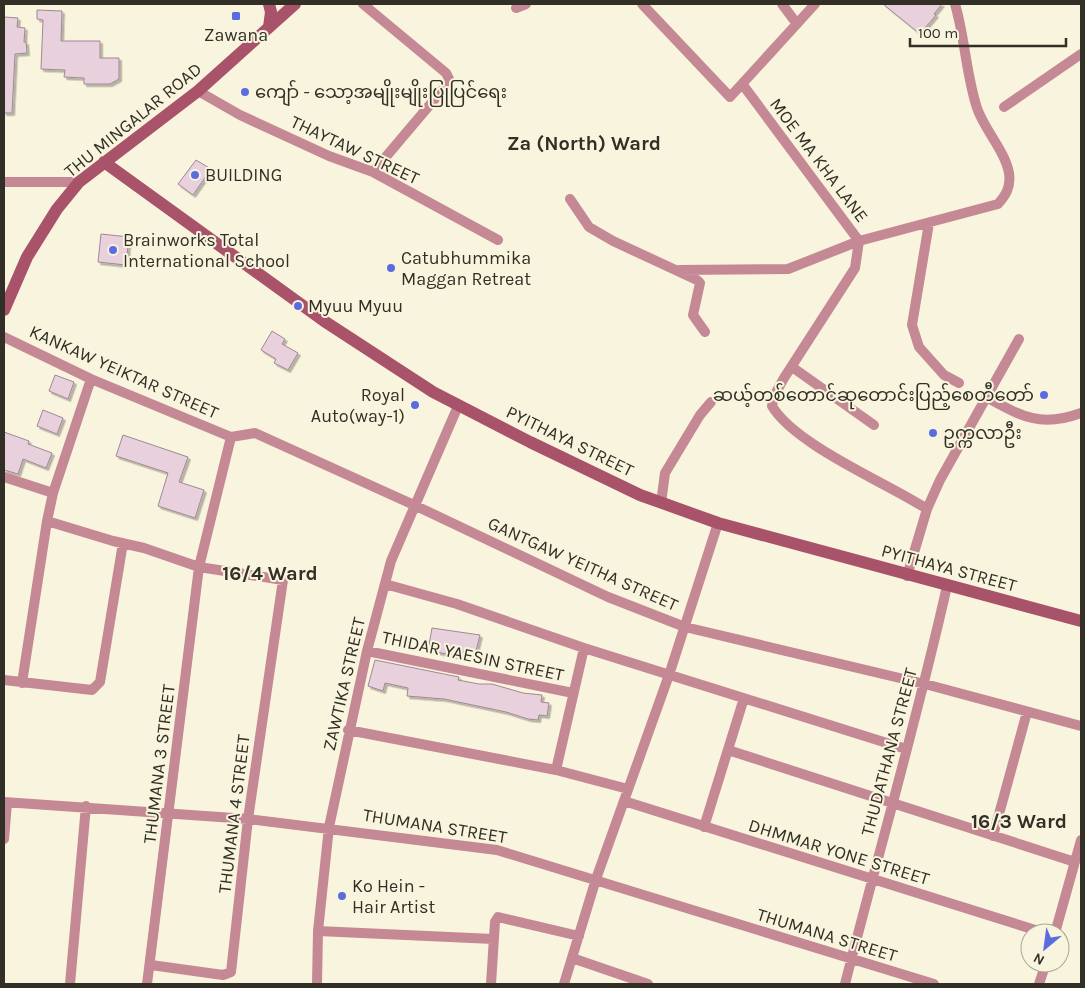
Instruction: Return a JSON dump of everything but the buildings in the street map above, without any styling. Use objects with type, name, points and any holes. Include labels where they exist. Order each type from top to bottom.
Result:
[{"type":"street","points":[[269,4],[271,12],[269,27]]},
{"type":"street","points":[[363,4],[446,73],[450,80],[373,172]]},
{"type":"street","points":[[516,8],[526,4]]},
{"type":"street","points":[[642,4],[730,97],[815,4]]},
{"type":"street","points":[[782,4],[797,24]]},
{"type":"street","points":[[679,270],[788,270],[859,240],[929,224],[998,204],[1008,192],[1009,173],[978,111],[964,52],[965,40],[955,4]]},
{"type":"street","name":"THU MINGALAR ROAD","points":[[4,310],[27,257],[57,209],[79,182],[198,91],[290,7]]},
{"type":"street","points":[[1004,108],[1081,54]]},
{"type":"street","name":"MOE MA KHA LANE","points":[[742,85],[859,240],[855,268],[774,396],[772,406],[778,416],[824,451],[900,491],[927,509]]},
{"type":"street","name":"THAYTAW STREET","points":[[198,91],[247,118],[330,156],[373,172],[498,240]]},
{"type":"street","name":"PYITHAYA STREET","points":[[104,162],[324,321],[433,392],[530,442],[661,503],[718,523],[907,576],[1081,621]]},
{"type":"street","points":[[4,182],[79,182]]},
{"type":"street","points":[[570,199],[589,227],[613,241],[679,270],[700,284],[693,315],[705,332]]},
{"type":"street","points":[[929,224],[912,325],[919,347],[944,375],[959,383]]},
{"type":"street","name":"KANKAW YEIKTAR STREET","points":[[4,337],[91,379],[231,437]]},
{"type":"street","points":[[907,576],[927,509],[940,480],[1019,339]]},
{"type":"street","points":[[792,367],[874,425]]},
{"type":"street","points":[[22,683],[53,493],[91,379]]},
{"type":"street","points":[[986,396],[1023,417],[1043,421],[1081,413]]},
{"type":"street","points":[[661,503],[665,473],[710,402]]},
{"type":"street","name":"ZAWTIKA STREET","points":[[317,984],[318,931],[329,827],[348,730],[367,651],[384,584],[414,505],[458,406]]},
{"type":"street","name":"GANTGAW YEITHA STREET","points":[[231,437],[255,433],[414,505],[608,597],[685,627],[925,684],[1081,726]]},
{"type":"street","name":"THUMANA 3 STREET","points":[[147,984],[151,965],[199,567],[231,437]]},
{"type":"street","points":[[4,477],[53,493]]},
{"type":"street","points":[[47,522],[144,548],[199,567]]},
{"type":"street","points":[[564,984],[596,879],[669,675],[718,523]]},
{"type":"street","points":[[4,680],[92,690],[97,686],[100,682],[123,543]]},
{"type":"street","name":"THUMANA 4 STREET","points":[[151,965],[223,975],[231,972],[248,818],[283,580],[199,567]]},
{"type":"street","points":[[384,584],[457,604],[584,648],[906,749]]},
{"type":"street","name":"THUDATHANA STREET","points":[[845,984],[873,880],[891,803],[925,684],[946,586]]},
{"type":"street","points":[[556,770],[584,648]]},
{"type":"street","name":"THIDAR YAESIN STREET","points":[[367,651],[574,693]]},
{"type":"street","points":[[704,827],[744,698]]},
{"type":"street","points":[[993,836],[1027,712]]},
{"type":"street","points":[[348,730],[556,770],[628,789]]},
{"type":"street","points":[[728,750],[1075,862]]},
{"type":"street","name":"DHMMAR YONE STREET","points":[[624,801],[1020,925]]},
{"type":"street","points":[[4,839],[5,802]]},
{"type":"street","name":"THUMANA STREET","points":[[5,802],[248,818],[497,850],[934,984]]},
{"type":"street","points":[[70,984],[86,806]]},
{"type":"street","points":[[1058,923],[1081,840]]},
{"type":"street","points":[[491,984],[495,922],[498,917],[579,936]]},
{"type":"street","points":[[318,931],[494,939]]},
{"type":"street","points":[[572,958],[644,984]]},
{"type":"place","name":"Zawana","points":[[236,16]]},
{"type":"place","name":"ကျော် - သော့အမျိုးမျိုးပြုပြင်ရေး","points":[[245,92]]},
{"type":"place","name":"BUILDING","points":[[195,175]]},
{"type":"place","name":"Brainworks Total International School","points":[[113,250]]},
{"type":"place","name":"Catubhummika Maggan Retreat","points":[[391,268]]},
{"type":"place","name":"Myuu Myuu","points":[[298,306]]},
{"type":"place","name":"ဆယ့်တစ်တောင်ဆုတောင်းပြည့်စေတီတော်","points":[[1044,395]]},
{"type":"place","name":"Royal Auto(way-1)","points":[[415,405]]},
{"type":"place","name":"ဥက္ကလာဦး","points":[[933,433]]},
{"type":"place","name":"Ko Hein - Hair Artist","points":[[342,896]]},
{"type":"district","name":"Za (North) Ward","points":[[584,143]]},
{"type":"district","name":"16/4 Ward","points":[[270,573]]},
{"type":"district","name":"16/3 Ward","points":[[1019,821]]}]
